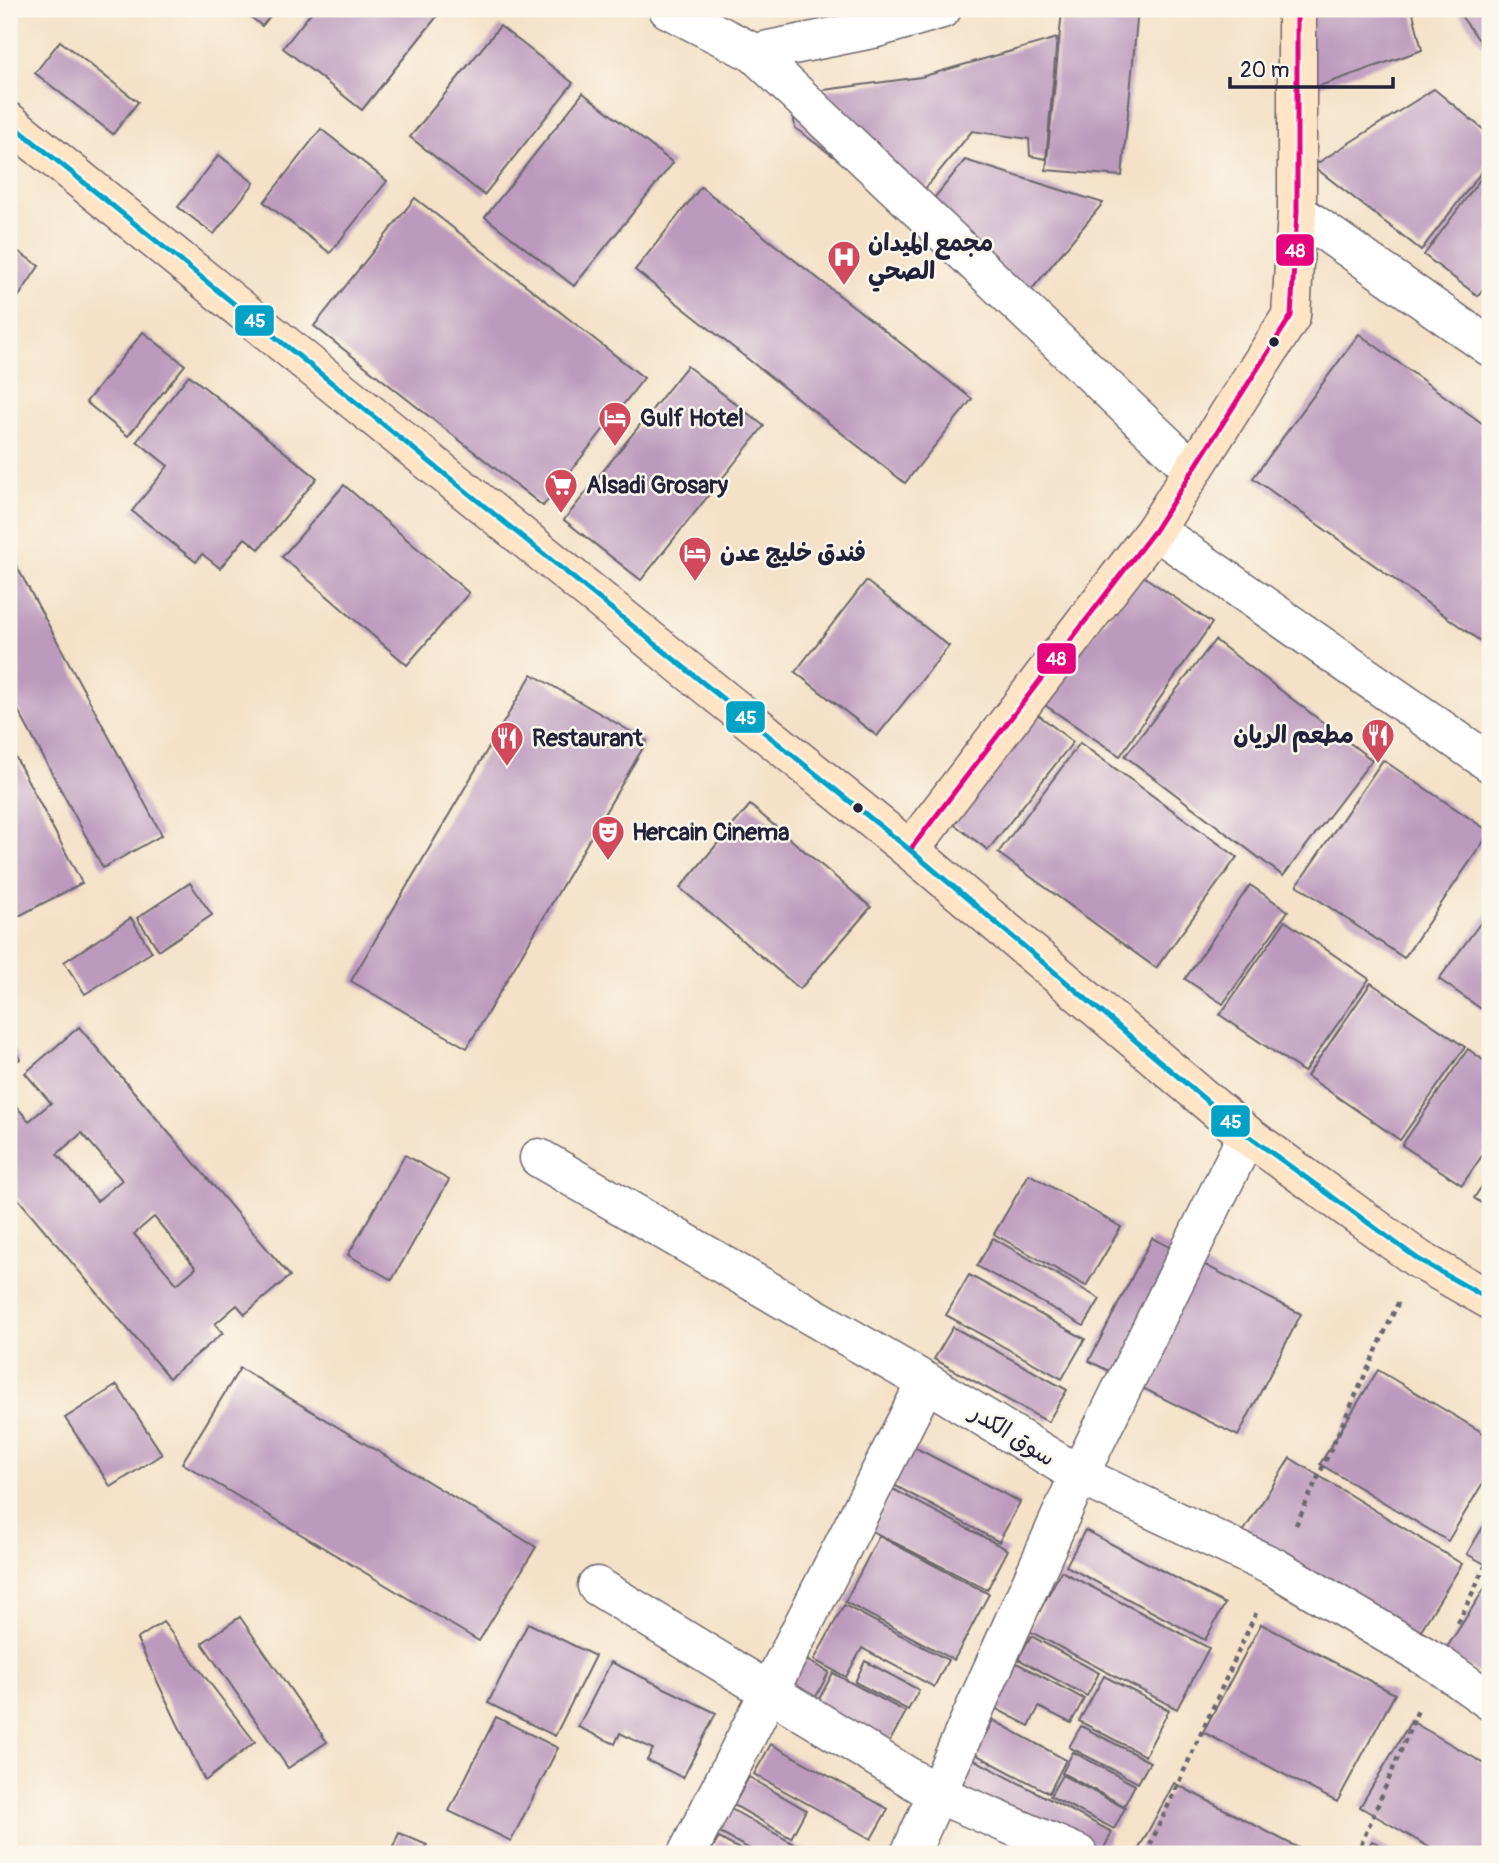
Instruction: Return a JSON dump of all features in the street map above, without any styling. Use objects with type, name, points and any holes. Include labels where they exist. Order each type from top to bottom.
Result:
[{"type":"street","points":[[668,9],[754,53],[1192,469]]},
{"type":"street","points":[[754,53],[873,29],[942,9]]},
{"type":"street","points":[[910,850],[1155,530],[1292,316],[1297,212],[1297,9]]},
{"type":"street","points":[[9,122],[910,850],[1247,1135],[1418,1259],[1490,1300]]},
{"type":"street","points":[[1297,212],[1490,346]]},
{"type":"street","points":[[1155,530],[1490,762]]},
{"type":"street","points":[[909,1854],[1079,1475],[1247,1135]]},
{"type":"street","name":"سوق الكدر","points":[[539,1158],[926,1382],[1079,1475],[1276,1568],[1438,1664],[1490,1701]]},
{"type":"street","points":[[687,1854],[926,1382]]},
{"type":"street","points":[[597,1586],[935,1793],[1078,1854]]},
{"type":"building","points":[[241,9],[276,9],[262,26]]},
{"type":"building","points":[[314,9],[443,9],[362,110],[283,48]]},
{"type":"building","points":[[1138,9],[1122,176],[1046,170],[1062,11]]},
{"type":"building","points":[[1304,9],[1412,9],[1422,50],[1302,92]]},
{"type":"building","points":[[1456,9],[1490,9],[1490,55]]},
{"type":"building","points":[[500,26],[573,83],[484,195],[410,137]]},
{"type":"building","points":[[1057,38],[1046,159],[1030,156],[1029,139],[972,131],[907,211],[795,128],[792,104],[809,92],[921,77]]},
{"type":"building","points":[[60,41],[138,102],[113,134],[35,73]]},
{"type":"building","points":[[1434,89],[1490,135],[1490,161],[1421,250],[1313,166]]},
{"type":"building","points":[[583,93],[673,163],[574,286],[485,217]]},
{"type":"building","points":[[321,129],[387,181],[330,253],[264,202]]},
{"type":"building","points":[[219,155],[254,183],[214,234],[178,207]]},
{"type":"building","points":[[965,160],[1103,203],[1023,300],[918,218]]},
{"type":"building","points":[[1490,166],[1490,280],[1478,296],[1424,255]]},
{"type":"building","points":[[701,187],[972,399],[905,483],[635,270]]},
{"type":"building","points":[[415,198],[644,378],[543,506],[314,326]]},
{"type":"building","points":[[9,245],[39,266],[9,311]]},
{"type":"building","points":[[143,332],[185,365],[128,436],[86,402]]},
{"type":"building","points":[[1359,334],[1490,429],[1490,648],[1253,478]]},
{"type":"building","points":[[687,366],[764,426],[641,580],[564,520]]},
{"type":"building","points":[[189,375],[317,478],[259,549],[245,538],[220,568],[202,554],[196,562],[132,511],[168,466],[137,441]]},
{"type":"building","points":[[344,485],[469,593],[407,665],[282,557]]},
{"type":"building","points":[[9,552],[162,835],[103,868],[12,699],[9,701]]},
{"type":"building","points":[[1143,576],[1212,623],[1120,756],[1036,699]]},
{"type":"building","points":[[866,581],[949,646],[877,736],[795,672]]},
{"type":"building","points":[[1215,640],[1372,760],[1283,876],[1125,756]]},
{"type":"building","points":[[532,674],[647,741],[467,1048],[351,981]]},
{"type":"building","points":[[1032,710],[1073,742],[988,850],[947,819]]},
{"type":"building","points":[[1080,743],[1237,857],[1156,968],[998,853]]},
{"type":"building","points":[[9,745],[82,883],[17,917],[9,902]]},
{"type":"building","points":[[1383,760],[1490,832],[1404,958],[1297,885]]},
{"type":"building","points":[[750,805],[871,907],[800,989],[680,888]]},
{"type":"building","points":[[190,883],[212,915],[159,950],[137,918]]},
{"type":"building","points":[[1250,885],[1288,911],[1223,1004],[1185,979]]},
{"type":"building","points":[[1490,910],[1490,1015],[1439,979]]},
{"type":"building","points":[[131,918],[152,952],[85,994],[64,962]]},
{"type":"building","points":[[1285,921],[1369,979],[1304,1072],[1220,1015]]},
{"type":"building","points":[[1371,983],[1465,1047],[1400,1140],[1307,1076]]},
{"type":"building","points":[[79,1027],[290,1276],[245,1314],[237,1305],[215,1324],[223,1333],[169,1378],[9,1188],[9,1098],[29,1121],[51,1103],[25,1073]],"holes":[[[82,1133],[122,1180],[97,1201],[57,1154]],[[154,1217],[196,1268],[177,1284],[134,1234]]]},
{"type":"building","points":[[9,1043],[20,1059],[9,1067]]},
{"type":"building","points":[[1468,1049],[1490,1065],[1490,1144],[1462,1185],[1402,1145]]},
{"type":"building","points":[[405,1155],[449,1180],[392,1280],[348,1255]]},
{"type":"building","points":[[1029,1174],[1121,1227],[1086,1286],[994,1234]]},
{"type":"building","points":[[1490,1174],[1490,1209],[1474,1198]]},
{"type":"building","points":[[993,1238],[1100,1299],[1084,1326],[977,1266]]},
{"type":"building","points":[[1152,1238],[1301,1314],[1238,1436],[1089,1361]]},
{"type":"building","points":[[969,1275],[1085,1339],[1062,1379],[946,1315]]},
{"type":"building","points":[[953,1327],[1067,1390],[1048,1422],[934,1359]]},
{"type":"building","points":[[240,1368],[536,1547],[479,1641],[182,1463]]},
{"type":"building","points":[[1378,1370],[1490,1437],[1490,1471],[1448,1541],[1320,1464]]},
{"type":"building","points":[[117,1385],[162,1454],[111,1487],[65,1418]]},
{"type":"building","points":[[914,1447],[1020,1502],[999,1542],[894,1485]]},
{"type":"building","points":[[1290,1458],[1462,1564],[1413,1643],[1240,1537]]},
{"type":"building","points":[[893,1489],[1008,1550],[987,1590],[872,1531]]},
{"type":"building","points":[[1490,1515],[1490,1567],[1467,1554]]},
{"type":"building","points":[[1085,1530],[1225,1604],[1205,1640],[1066,1566]]},
{"type":"building","points":[[879,1536],[989,1594],[954,1660],[845,1602]]},
{"type":"building","points":[[1061,1571],[1209,1648],[1177,1709],[1029,1631]]},
{"type":"building","points":[[1490,1580],[1490,1680],[1444,1652]]},
{"type":"building","points":[[844,1605],[948,1660],[934,1687],[862,1648],[846,1677],[814,1660]]},
{"type":"building","points":[[240,1617],[327,1742],[288,1768],[202,1643]]},
{"type":"building","points":[[163,1622],[255,1742],[205,1781],[137,1639]]},
{"type":"building","points":[[528,1623],[595,1656],[555,1736],[488,1703]]},
{"type":"building","points":[[1261,1624],[1395,1694],[1337,1802],[1203,1732]]},
{"type":"building","points":[[1031,1636],[1099,1673],[1087,1696],[1018,1659]]},
{"type":"building","points":[[793,1653],[829,1672],[809,1710],[773,1691]]},
{"type":"building","points":[[1011,1660],[1084,1699],[1071,1723],[1039,1707],[1029,1726],[987,1704]]},
{"type":"building","points":[[865,1661],[919,1690],[908,1710],[855,1682]]},
{"type":"building","points":[[611,1662],[716,1713],[683,1778],[647,1760],[653,1749],[620,1733],[615,1744],[578,1727]]},
{"type":"building","points":[[833,1673],[906,1712],[885,1750],[812,1712]]},
{"type":"building","points":[[1104,1676],[1169,1710],[1145,1756],[1079,1721]]},
{"type":"building","points":[[496,1717],[558,1748],[511,1841],[449,1811]]},
{"type":"building","points":[[993,1720],[1066,1760],[1049,1793],[975,1754]]},
{"type":"building","points":[[1411,1721],[1490,1767],[1490,1854],[1441,1854],[1360,1807]]},
{"type":"building","points":[[1081,1726],[1150,1762],[1138,1783],[1069,1747]]},
{"type":"building","points":[[771,1744],[888,1809],[871,1839],[754,1774]]},
{"type":"building","points":[[1073,1752],[1135,1785],[1124,1806],[1062,1773]]},
{"type":"building","points":[[973,1759],[1112,1832],[1101,1854],[1086,1854],[958,1787]]},
{"type":"building","points":[[1062,1775],[1125,1808],[1114,1829],[1050,1796]]},
{"type":"building","points":[[749,1777],[806,1810],[791,1838],[734,1805]]},
{"type":"building","points":[[1174,1783],[1310,1854],[1136,1854]]},
{"type":"building","points":[[731,1809],[812,1854],[759,1854],[718,1832]]},
{"type":"building","points":[[399,1833],[427,1845],[423,1854],[390,1854]]},
{"type":"building","points":[[719,1838],[748,1854],[709,1854]]},
{"type":"building","points":[[1372,1841],[1397,1854],[1365,1854]]},
{"type":"transit line","name":"48","points":[[910,850],[1155,530],[1291,316],[1297,212],[1297,9]]},
{"type":"transit line","name":"45","points":[[9,122],[910,850],[1247,1135],[1418,1259],[1490,1300]]},
{"type":"place","name":"مجمع الميدان الصحي","points":[[844,287]]},
{"type":"place","name":"Gulf Hotel","points":[[615,448]]},
{"type":"place","name":"Alsadi Grosary","points":[[561,515]]},
{"type":"place","name":"فندق خليج عدن","points":[[695,583]]},
{"type":"place","name":"مطعم الريان","points":[[1378,765]]},
{"type":"place","name":"Restaurant","points":[[507,768]]},
{"type":"place","name":"Hercain Cinema","points":[[608,862]]}]
